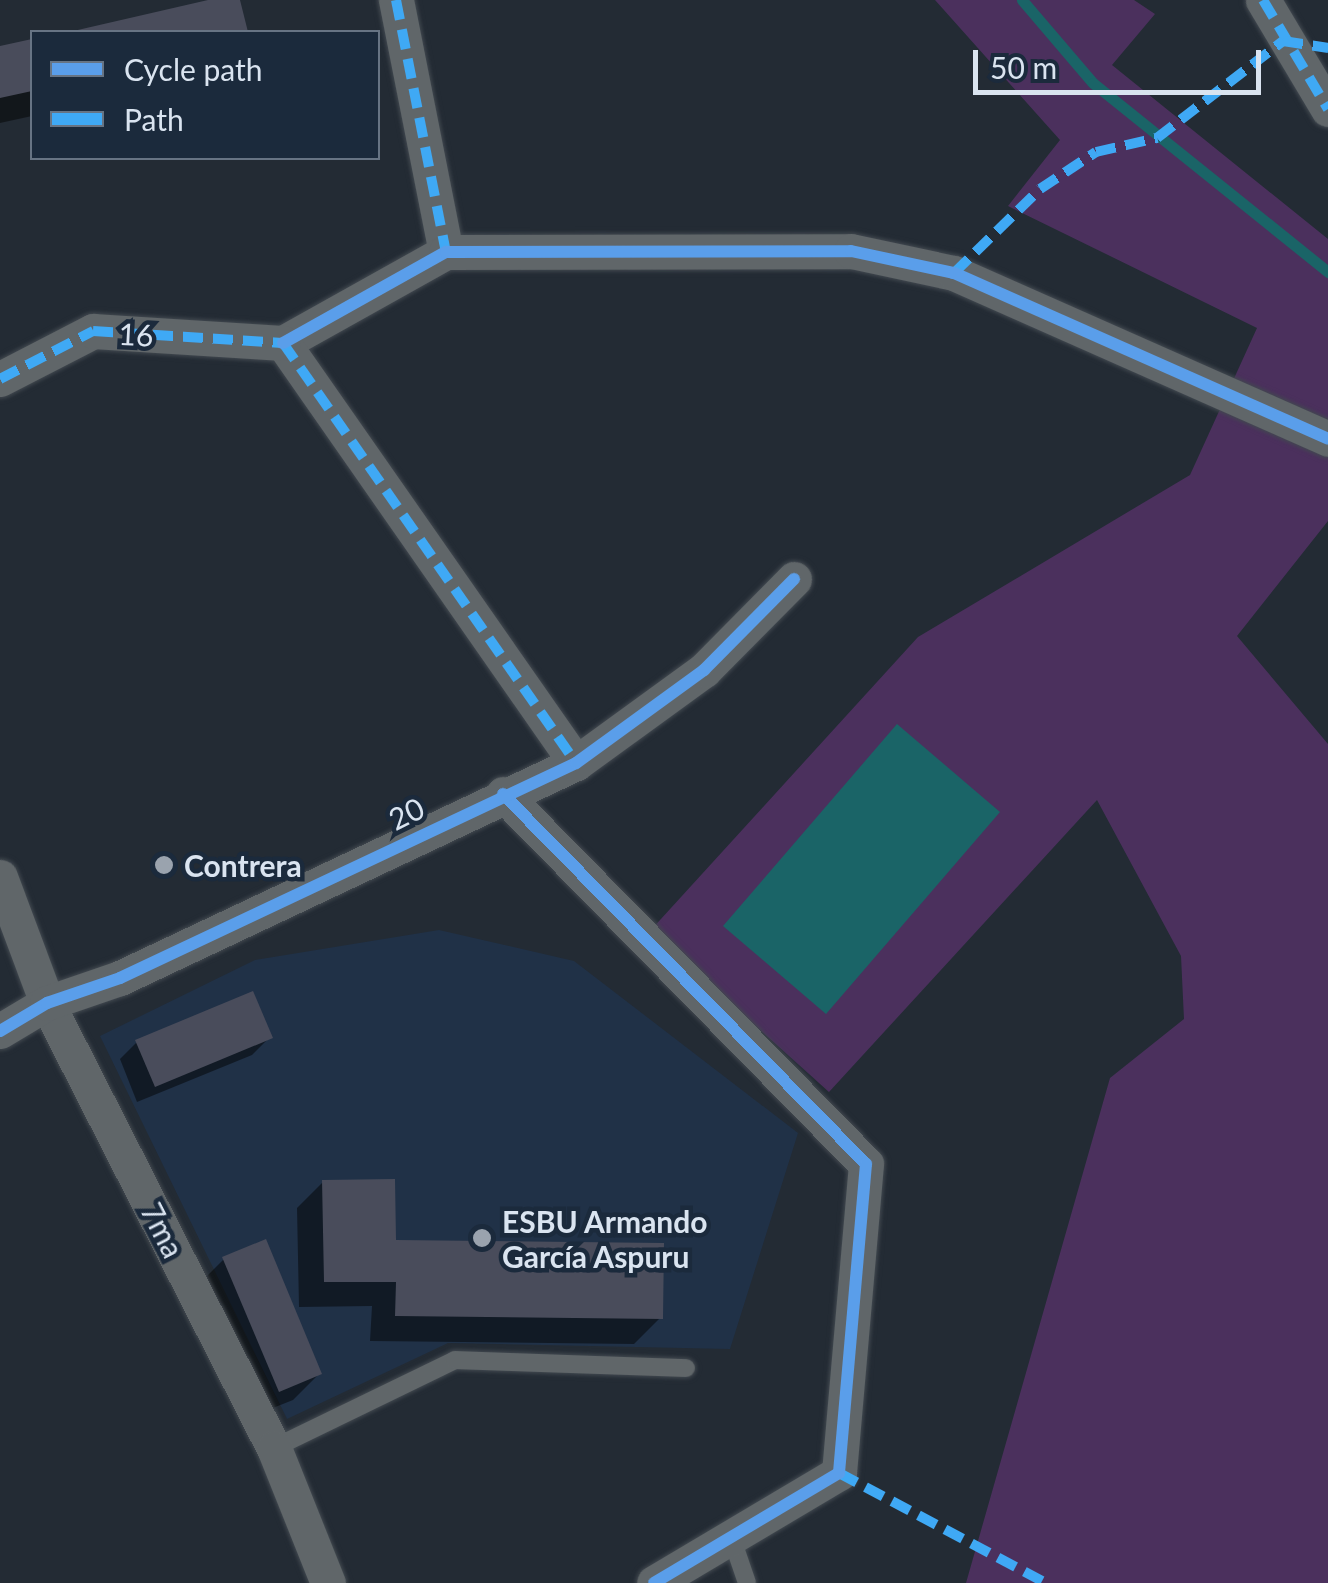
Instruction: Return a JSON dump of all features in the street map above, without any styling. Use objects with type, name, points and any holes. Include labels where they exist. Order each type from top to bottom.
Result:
[{"type":"street","points":[[396,0],[446,252]]},
{"type":"street","points":[[1264,0],[1328,109]]},
{"type":"street","points":[[576,763],[283,343],[446,252],[851,251],[954,272],[1328,439]]},
{"type":"street","name":"16","points":[[0,379],[93,332],[283,343]]},
{"type":"street","name":"20","points":[[0,1031],[47,1003],[120,978],[503,794],[576,763],[704,670],[794,579]]},
{"type":"street","points":[[503,794],[866,1164],[839,1473],[733,1542],[654,1583]]},
{"type":"street","name":"7ma","points":[[0,877],[47,1003],[274,1448],[328,1583]]},
{"type":"lane","points":[[274,1448],[455,1360],[686,1368]]},
{"type":"lane","points":[[733,1542],[747,1583]]},
{"type":"shaded area","points":[[935,0],[1134,0],[1155,14],[1112,65],[1328,239],[1328,521],[1237,636],[1328,744],[1328,1583],[966,1583],[1110,1078],[1184,1019],[1181,956],[1097,800],[829,1092],[650,931],[918,637],[1190,475],[1257,328],[1008,206],[1060,140]]},
{"type":"shaded area","points":[[897,724],[1000,812],[826,1014],[723,926]]},
{"type":"shaded area","name":"ESBU Armando García Aspuru","points":[[439,930],[574,961],[798,1133],[730,1349],[448,1343],[287,1419],[100,1036],[255,960]]},
{"type":"building","points":[[208,0],[240,0],[248,30],[78,30]]},
{"type":"building","points":[[30,39],[30,91],[0,98],[0,46]]},
{"type":"building","points":[[253,991],[273,1038],[155,1087],[135,1040]]},
{"type":"building","points":[[395,1179],[396,1240],[664,1243],[663,1319],[395,1316],[396,1282],[324,1282],[322,1180]]},
{"type":"building","points":[[266,1239],[322,1374],[279,1392],[222,1257]]},
{"type":"waterway","points":[[1022,0],[1093,83],[1328,272]]},
{"type":"marked path","points":[[396,0],[446,252]]},
{"type":"marked path","points":[[1263,0],[1328,109]]},
{"type":"marked path","points":[[954,273],[1040,189],[1096,152],[1157,138],[1283,41],[1328,48]]},
{"type":"marked path","points":[[0,379],[93,331],[283,343]]},
{"type":"marked path","points":[[283,343],[576,763]]},
{"type":"marked path","points":[[839,1473],[1046,1583]]},
{"type":"cycle path","points":[[283,343],[446,252],[851,251],[954,273],[1328,439]]},
{"type":"cycle path","points":[[0,1031],[47,1003],[120,978],[576,763],[704,670],[794,579]]},
{"type":"cycle path","points":[[503,794],[866,1164],[839,1473],[654,1583]]},
{"type":"place","name":"Contrera","points":[[164,865]]},
{"type":"place","name":"ESBU Armando García Aspuru","points":[[482,1238]]}]
